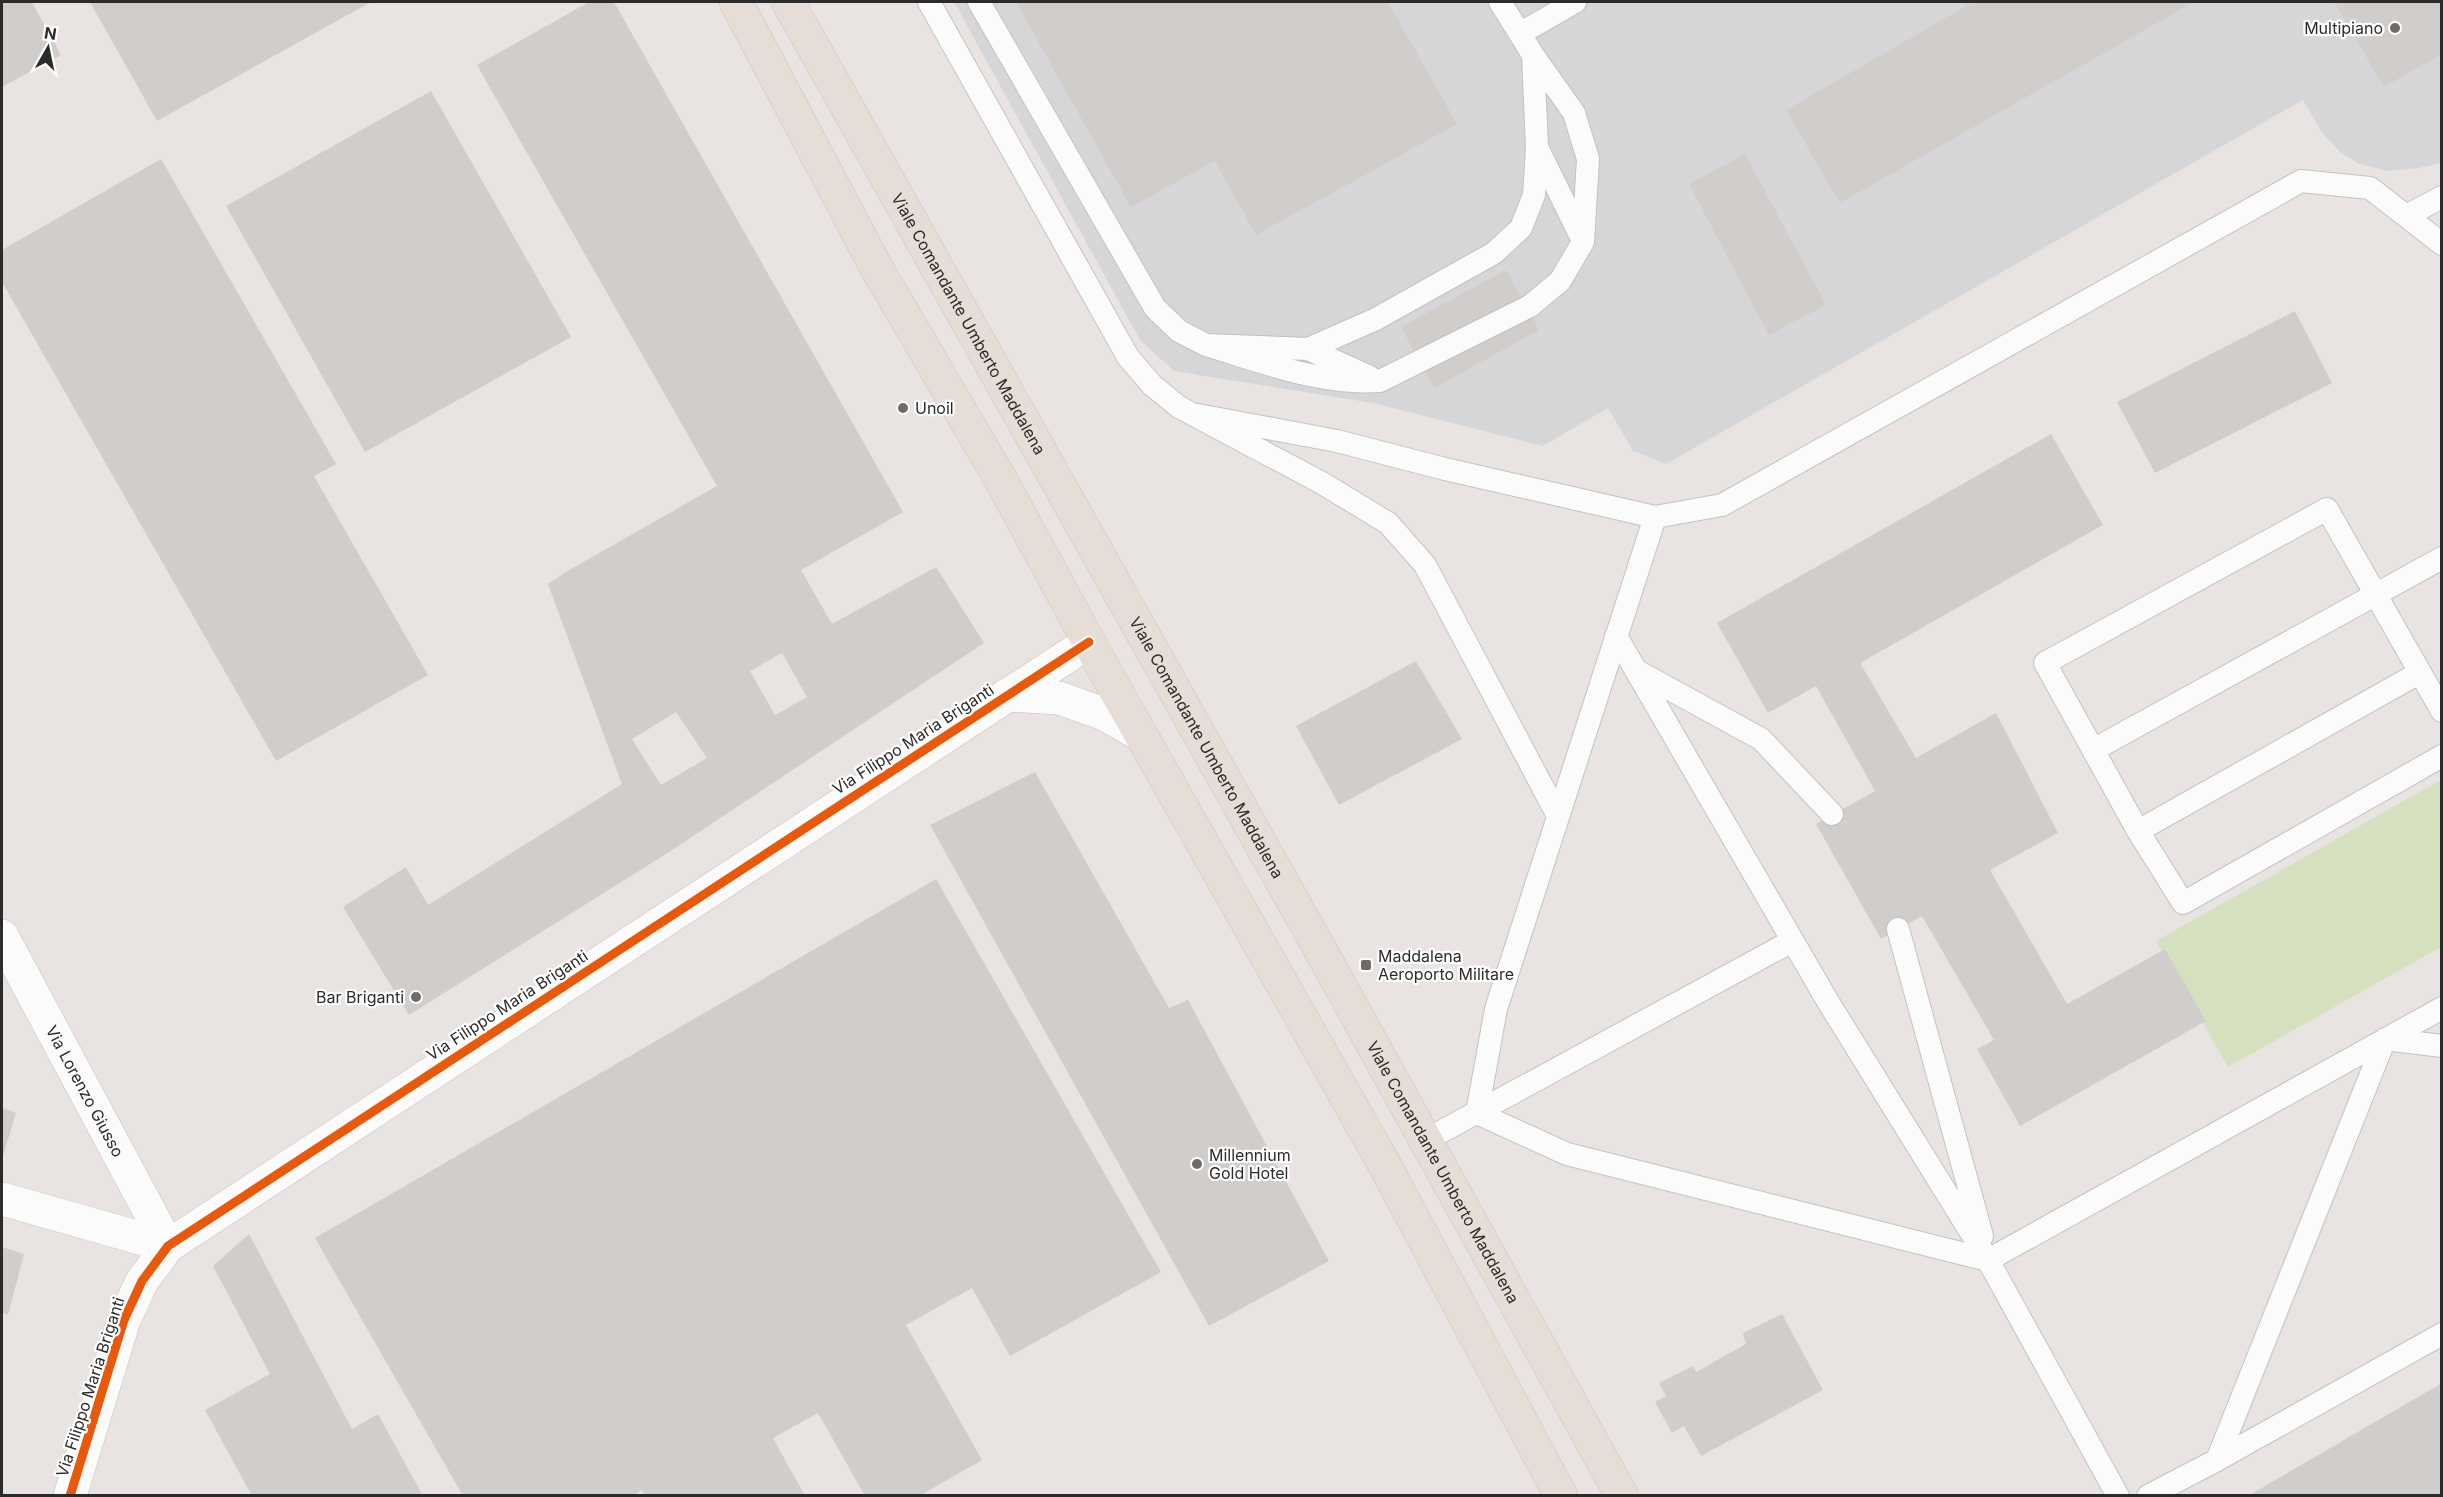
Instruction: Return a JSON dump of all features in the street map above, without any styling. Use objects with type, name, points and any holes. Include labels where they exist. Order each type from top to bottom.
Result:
[{"type":"main road","points":[[736,2],[876,267],[1002,482],[1141,735],[1383,1162],[1561,1496]]},
{"type":"main road","name":"Viale Comandante Umberto Maddalena","points":[[788,2],[1426,1140],[1622,1496]]},
{"type":"main road","points":[[1089,642],[1133,616]]},
{"type":"main road","points":[[1383,1162],[1426,1140]]},
{"type":"street","name":"Via Filippo Maria Briganti","points":[[70,1496],[124,1320],[142,1281],[168,1246],[1089,642]]},
{"type":"street","name":"Via Filippo Maria Briganti","points":[[1007,696],[1059,698],[1104,714],[1141,735]]},
{"type":"street","name":"Via Lorenzo Giusso","points":[[2,936],[168,1246]]},
{"type":"street","points":[[2,1199],[168,1246]]},
{"type":"lane","points":[[929,2],[1101,313],[1128,357],[1152,385],[1179,406],[1322,483],[1388,523],[1425,565],[1558,816]]},
{"type":"lane","points":[[979,2],[1155,308],[1179,331],[1206,345],[1311,376],[1357,383],[1380,381],[1530,306],[1560,281],[1583,242],[1588,159],[1574,113],[1533,55],[1500,2]]},
{"type":"lane","points":[[1521,33],[1575,2]]},
{"type":"lane","points":[[1308,349],[1376,320],[1494,253],[1521,228],[1534,195],[1537,148],[1533,55]]},
{"type":"lane","points":[[1537,148],[1583,242]]},
{"type":"lane","points":[[1198,415],[1337,441],[1445,469],[1655,517],[1722,505],[2301,181],[2370,188],[2442,244]]},
{"type":"lane","points":[[2406,216],[2442,196]]},
{"type":"lane","points":[[1206,345],[1308,349],[1380,381]]},
{"type":"lane","points":[[2442,711],[2327,509],[2045,663],[2138,831],[2183,903],[2442,756]]},
{"type":"lane","points":[[1477,1113],[1496,1009],[1655,517]]},
{"type":"lane","points":[[2093,750],[2442,558]]},
{"type":"lane","points":[[1616,636],[1792,941],[1989,1260],[2118,1496]]},
{"type":"lane","points":[[1636,670],[1761,740],[1832,814]]},
{"type":"lane","points":[[2138,831],[2419,673]]},
{"type":"lane","points":[[1898,928],[1989,1260]]},
{"type":"lane","points":[[1426,1140],[1792,941]]},
{"type":"lane","points":[[1477,1113],[1568,1154],[1989,1260],[2442,1008]]},
{"type":"lane","points":[[2385,1039],[2442,1046]]},
{"type":"lane","points":[[2217,1460],[2385,1039]]},
{"type":"lane","points":[[2148,1496],[2442,1334]]},
{"type":"shaded area","points":[[954,2],[2441,2],[2441,163],[2388,171],[2359,164],[2339,151],[2323,134],[2303,100],[1666,464],[1633,451],[1608,408],[1543,446],[1373,403],[1174,371],[1140,340]]},
{"type":"green space","points":[[2441,780],[2441,947],[2228,1067],[2156,941]]},
{"type":"building","points":[[2,2],[32,2],[61,55],[2,87]]},
{"type":"building","points":[[90,2],[371,2],[157,121]]},
{"type":"building","points":[[589,2],[614,2],[903,512],[801,570],[832,624],[936,567],[984,643],[666,854],[409,1015],[343,907],[406,867],[428,905],[622,784],[548,584],[717,486],[477,65]],"holes":[[[782,653],[807,697],[775,715],[750,671]],[[676,712],[707,758],[661,785],[632,739]]]},
{"type":"building","points":[[1016,2],[1388,2],[1457,124],[1256,235],[1215,161],[1131,207]]},
{"type":"building","points":[[1973,2],[2194,2],[1840,203],[1786,110]]},
{"type":"building","name":"Multipiano","points":[[2334,2],[2442,2],[2442,54],[2384,87]]},
{"type":"building","points":[[431,91],[571,337],[365,452],[226,206]]},
{"type":"building","points":[[1745,154],[1826,305],[1769,335],[1689,184]]},
{"type":"building","points":[[161,159],[336,464],[314,476],[428,675],[276,761],[2,282],[2,250]]},
{"type":"building","points":[[1506,270],[1539,330],[1434,388],[1401,327]]},
{"type":"building","points":[[2295,311],[2332,383],[2155,473],[2117,402]]},
{"type":"building","points":[[2051,434],[2103,525],[1860,663],[1916,758],[1996,713],[2058,833],[1990,870],[2067,1004],[2165,949],[2206,1021],[2020,1126],[1977,1049],[1994,1040],[1922,916],[1881,939],[1816,824],[1875,791],[1816,686],[1768,713],[1717,623]]},
{"type":"building","points":[[1416,661],[1462,739],[1339,805],[1296,726]]},
{"type":"building","points":[[1035,772],[1169,1008],[1188,1000],[1329,1261],[1209,1326],[930,825]]},
{"type":"building","points":[[936,879],[1161,1272],[1010,1356],[972,1288],[906,1325],[982,1460],[919,1496],[865,1496],[818,1413],[773,1438],[805,1496],[645,1496],[642,1490],[633,1496],[463,1496],[315,1238]]},
{"type":"building","points":[[2,1108],[16,1113],[2,1159]]},
{"type":"building","points":[[249,1234],[352,1429],[378,1414],[423,1496],[252,1496],[205,1410],[270,1374],[213,1266]]},
{"type":"building","points":[[2,1247],[24,1254],[8,1315],[2,1313]]},
{"type":"building","points":[[1782,1314],[1823,1390],[1701,1456],[1684,1426],[1672,1433],[1655,1402],[1666,1396],[1659,1383],[1693,1366],[1696,1372],[1746,1344],[1743,1333]]},
{"type":"building","points":[[2442,1383],[2442,1496],[2248,1496]]},
{"type":"cycle path","points":[[70,1496],[124,1320],[142,1281],[168,1246],[1089,642]]},
{"type":"place","name":"Multipiano","points":[[2395,28]]},
{"type":"place","name":"Unoil","points":[[903,408]]},
{"type":"place","name":"Maddalena Aeroporto Militare","points":[[1366,965]]},
{"type":"place","name":"Bar Briganti","points":[[416,997]]},
{"type":"place","name":"Millennium Gold Hotel","points":[[1197,1164]]}]
